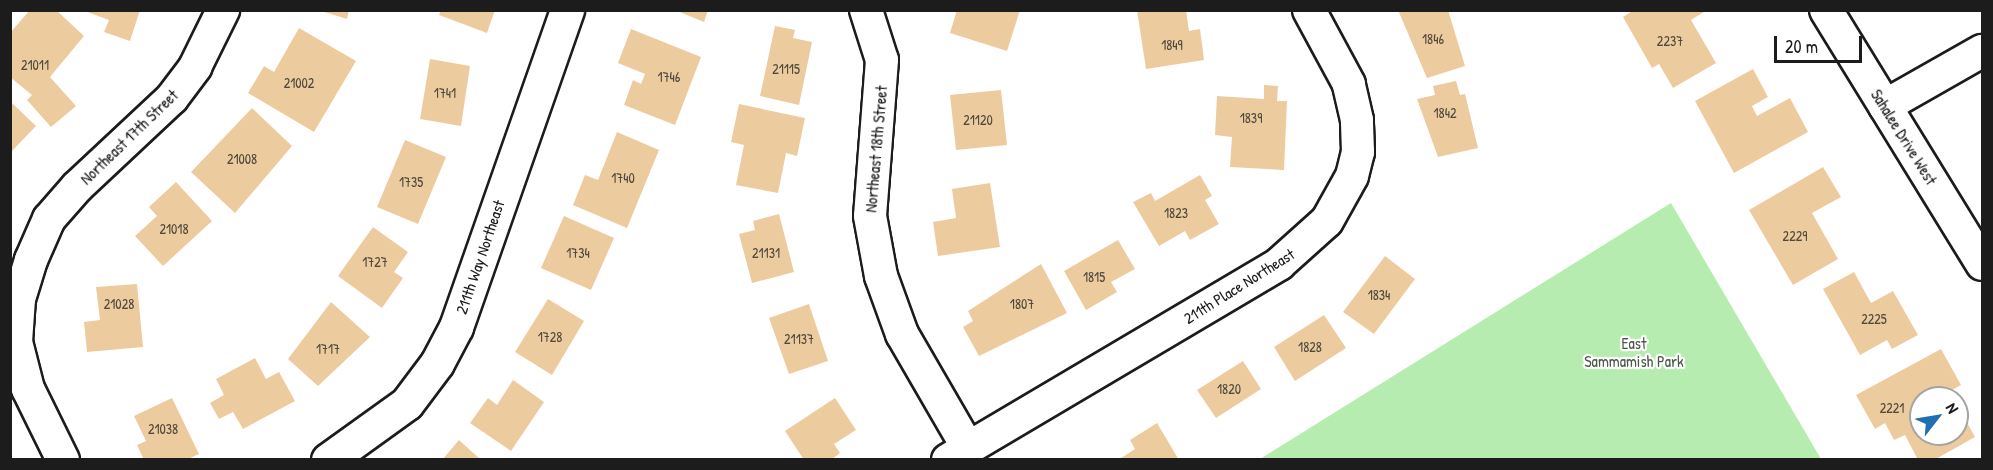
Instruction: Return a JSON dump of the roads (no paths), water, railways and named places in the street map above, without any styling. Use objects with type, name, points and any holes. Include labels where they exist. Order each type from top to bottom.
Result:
[{"type":"street","name":"Northeast 17th Street","points":[[63,459],[28,389],[13,342],[21,262],[49,219],[63,203],[172,98],[195,67],[223,10]]},
{"type":"street","name":"211th Way Northeast","points":[[331,459],[406,403],[451,336],[567,10]]},
{"type":"street","name":"Northeast 18th Street","points":[[866,10],[882,60],[870,216],[881,276],[902,334],[958,454]]},
{"type":"street","name":"211th Place Northeast","points":[[958,454],[1279,264],[1327,221],[1352,176],[1359,152],[1357,120],[1349,84],[1308,10]]},
{"type":"street","name":"Sahalee Drive West","points":[[1826,10],[1983,264]]},
{"type":"street","points":[[1885,106],[1983,51]]},
{"type":"park label","name":"East Sammamish Park","points":[[1634,352]]}]
